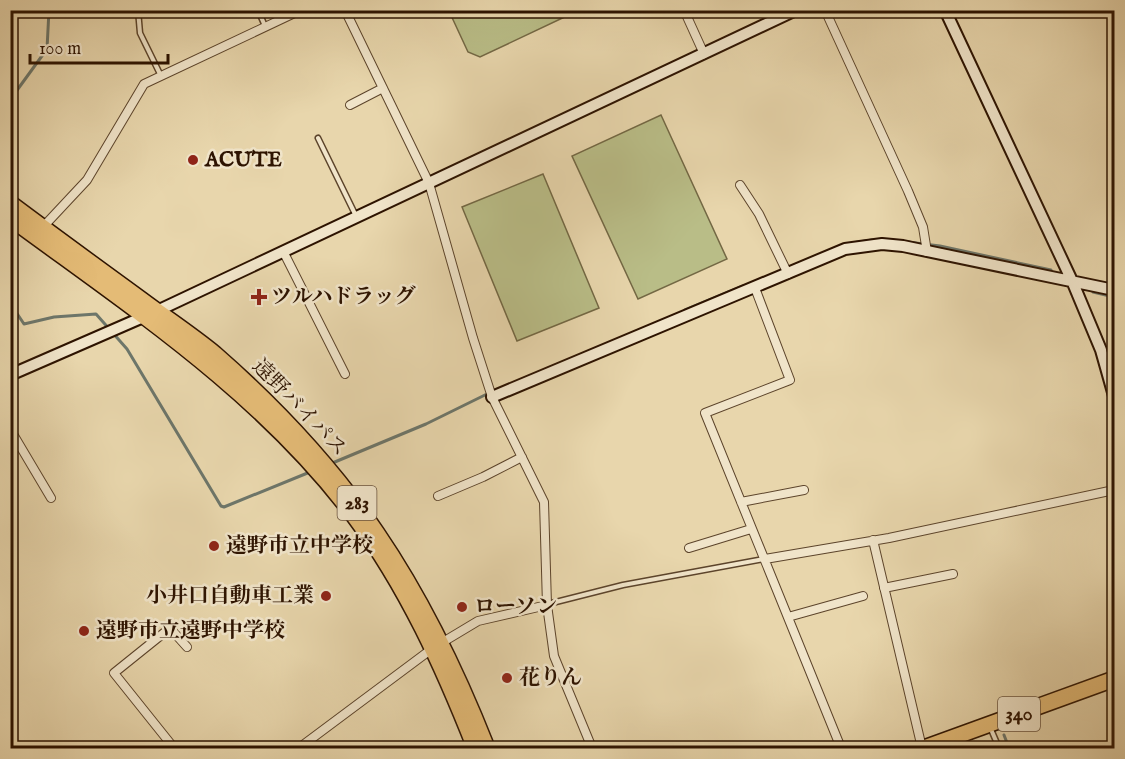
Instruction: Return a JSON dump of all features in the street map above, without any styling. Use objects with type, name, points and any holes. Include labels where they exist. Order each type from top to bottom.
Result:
[{"type":"highway","name":"遠野バイパス","points":[[10,203],[151,314],[290,440],[321,475],[371,540],[437,645],[487,748]]},
{"type":"highway","name":"遠野バイパス","points":[[10,218],[151,314]]},
{"type":"highway","name":"遠野バイパス","points":[[437,645],[475,748]]},
{"type":"highway","name":"340","points":[[923,748],[1114,679]]},
{"type":"street","points":[[43,227],[87,180],[144,84],[301,10]]},
{"type":"street","points":[[345,10],[429,183],[492,397],[544,502],[547,605],[554,656],[592,748]]},
{"type":"street","points":[[684,10],[704,54]]},
{"type":"street","points":[[10,375],[151,314],[796,10]]},
{"type":"street","points":[[825,10],[908,190],[923,226],[926,251]]},
{"type":"street","points":[[945,10],[1073,283],[1101,350],[1114,396]]},
{"type":"street","points":[[350,105],[383,88]]},
{"type":"street","points":[[740,184],[759,214],[786,270]]},
{"type":"street","points":[[492,397],[755,288],[786,270],[863,245],[882,244],[926,251],[1114,290]]},
{"type":"street","points":[[283,251],[345,374]]},
{"type":"street","points":[[755,288],[790,380],[705,413],[841,748]]},
{"type":"street","points":[[10,429],[51,498]]},
{"type":"street","points":[[438,496],[522,457]]},
{"type":"street","points":[[741,502],[804,490]]},
{"type":"street","points":[[765,559],[873,540],[1114,490]]},
{"type":"street","points":[[689,548],[751,529]]},
{"type":"street","points":[[873,540],[923,748]]},
{"type":"street","points":[[884,588],[953,574]]},
{"type":"street","points":[[788,617],[863,596]]},
{"type":"street","points":[[299,748],[437,645],[478,621],[547,605]]},
{"type":"street","points":[[174,748],[114,673],[170,628],[187,647]]},
{"type":"lane","points":[[138,10],[140,33],[161,76]]},
{"type":"lane","points":[[258,10],[265,27]]},
{"type":"lane","points":[[318,138],[357,217]]},
{"type":"lane","points":[[547,605],[623,585],[765,559]]},
{"type":"lane","points":[[989,725],[999,748]]},
{"type":"green space","points":[[572,10],[573,13],[480,57],[468,52],[449,11]]},
{"type":"green space","points":[[661,115],[727,259],[638,299],[572,156]]},
{"type":"green space","points":[[543,174],[599,308],[517,341],[462,207]]},
{"type":"waterway","points":[[15,93],[47,49],[49,10]]},
{"type":"waterway","points":[[852,243],[872,240]]},
{"type":"waterway","points":[[891,240],[940,246],[1051,270]]},
{"type":"waterway","points":[[685,310],[743,286]]},
{"type":"waterway","points":[[1093,292],[1114,297]]},
{"type":"waterway","points":[[10,303],[24,324],[54,317],[96,314],[127,349],[221,506],[224,507],[310,472]]},
{"type":"waterway","points":[[330,464],[426,424],[489,393]]},
{"type":"waterway","points":[[1004,735],[1009,748]]},
{"type":"place","name":"ACUTE","points":[[193,160]]},
{"type":"place","name":"ツルハドラッグ","points":[[259,297]]},
{"type":"place","name":"遠野市立中学校","points":[[214,546]]},
{"type":"place","name":"小井口自動車工業","points":[[326,596]]},
{"type":"place","name":"ローソン","points":[[462,607]]},
{"type":"place","name":"遠野市立遠野中学校","points":[[84,631]]},
{"type":"place","name":"花りん","points":[[507,678]]}]
